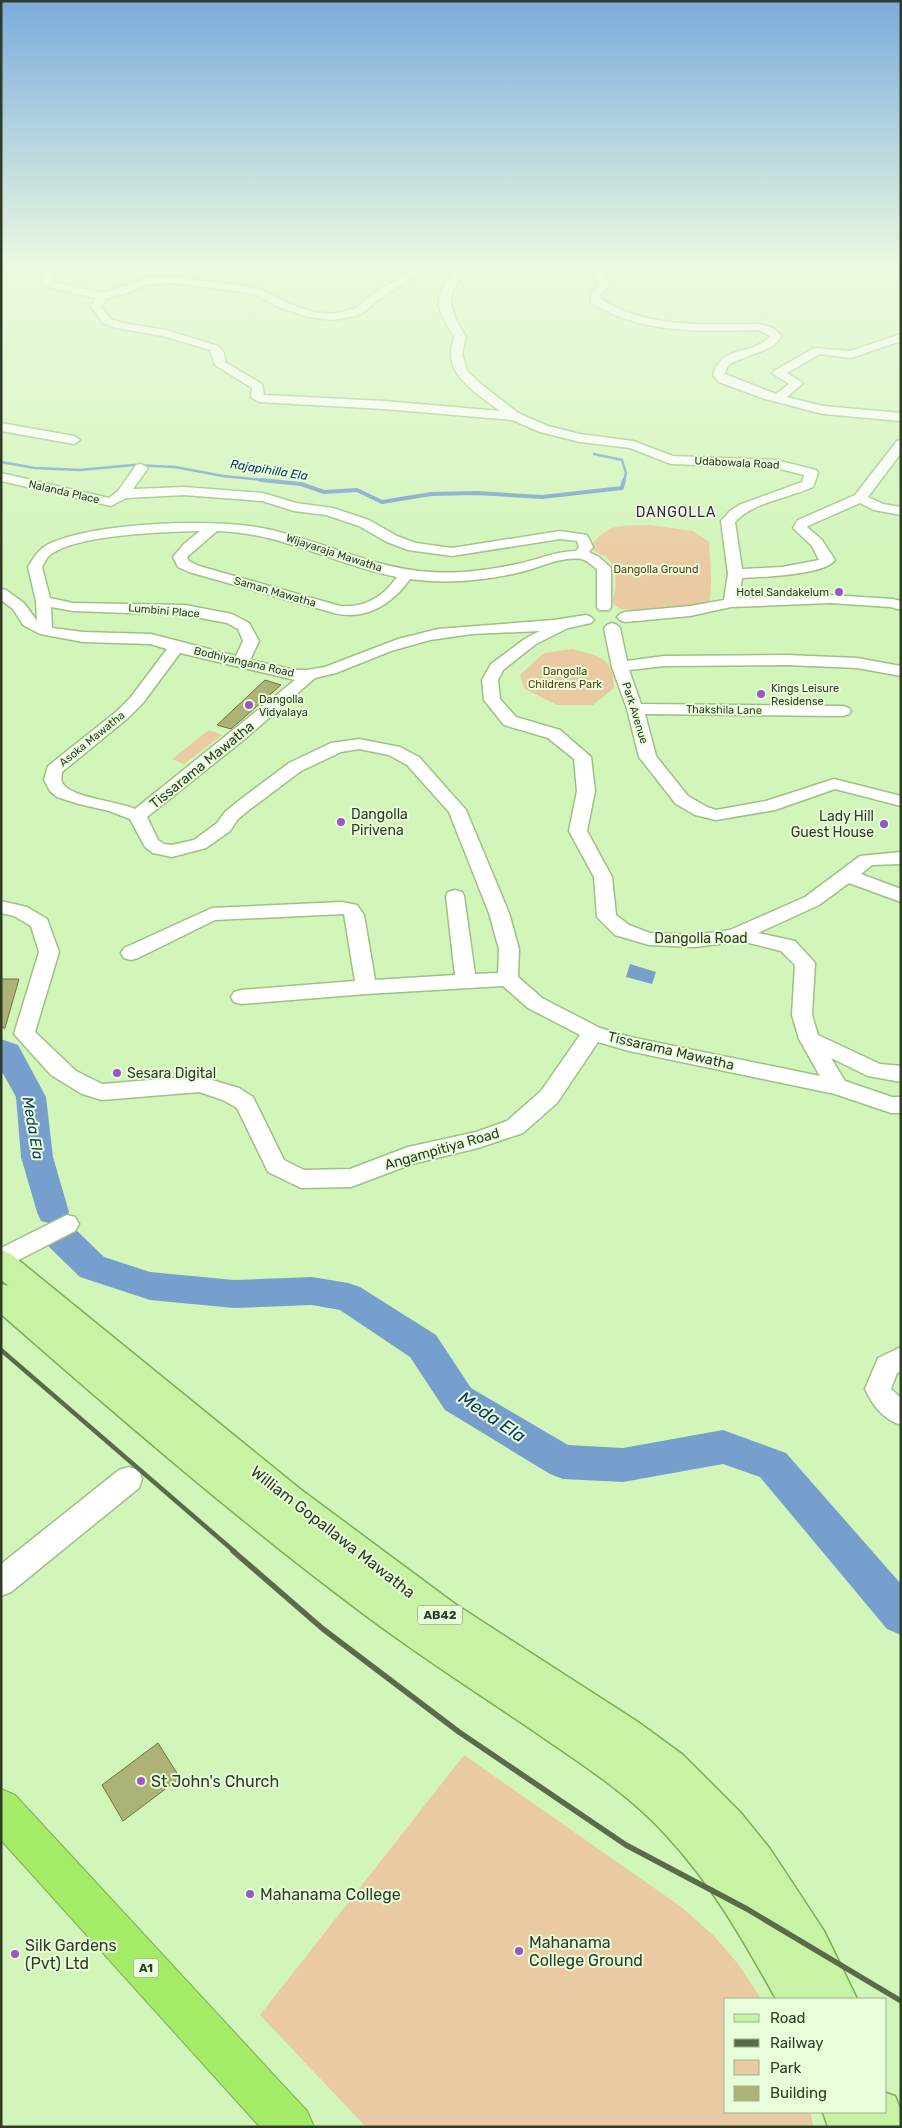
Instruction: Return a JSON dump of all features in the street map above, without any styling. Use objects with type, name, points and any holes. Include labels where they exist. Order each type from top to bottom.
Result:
[{"type":"highway","name":"A1","points":[[1,1809],[291,2127]]},
{"type":"main road","name":"William Gopallawa Mawatha","points":[[1,1260],[288,1500],[442,1616],[610,1724],[669,1770],[726,1826],[756,1863],[809,1946],[835,1998]]},
{"type":"main road","name":"William Gopallawa Mawatha","points":[[1,1296],[240,1497],[319,1559],[454,1657],[621,1769],[656,1798],[685,1827],[715,1862],[747,1909],[797,1998]]},
{"type":"main road","points":[[845,2113],[850,2127]]},
{"type":"main road","points":[[879,2113],[884,2127]]},
{"type":"street","points":[[223,367],[230,373],[258,386],[257,397],[263,399],[384,405],[514,416]]},
{"type":"street","points":[[460,367],[462,372],[476,386],[514,416]]},
{"type":"street","points":[[721,367],[719,375],[722,379],[744,388],[779,398],[823,410],[901,417]]},
{"type":"street","points":[[779,398],[797,384],[778,373],[787,367]]},
{"type":"street","name":"Udabowala Road","points":[[514,416],[544,429],[580,438],[633,445],[671,460],[776,464],[804,470],[811,474],[808,484],[794,492],[746,506],[734,514],[728,521],[735,574],[730,603]]},
{"type":"street","points":[[1,427],[74,440]]},
{"type":"street","points":[[735,574],[782,571],[824,564],[828,560],[817,543],[800,528],[803,523],[860,498],[901,444]]},
{"type":"street","points":[[111,502],[123,494],[141,468]]},
{"type":"street","name":"Nalanda Place","points":[[1,477],[111,502],[103,520],[83,538]]},
{"type":"street","points":[[123,494],[139,495],[184,491],[263,497],[294,507],[328,511],[355,520],[392,539],[414,547],[452,552],[521,540],[574,535],[582,538],[586,547],[580,555],[591,557],[604,568],[604,607]]},
{"type":"street","points":[[860,498],[879,506],[901,511]]},
{"type":"street","name":"Wijayaraja Mawatha","points":[[45,631],[44,601],[35,567],[43,554],[60,544],[83,538],[157,528],[214,527],[277,535],[406,574],[446,576],[482,574],[516,569],[552,559],[580,555]]},
{"type":"street","name":"Saman Mawatha","points":[[214,527],[189,547],[180,557],[183,564],[194,570],[339,610],[351,612],[381,604],[406,574]]},
{"type":"street","name":"Bodhiyangana Road","points":[[1,593],[19,606],[28,622],[45,631],[83,637],[150,639],[295,675],[309,676],[328,672],[358,657],[388,647],[436,634],[466,630],[562,625],[586,620]]},
{"type":"street","points":[[626,617],[690,611],[730,603],[830,599],[893,603],[901,606]]},
{"type":"street","name":"Lumbini Place","points":[[44,601],[73,607],[185,610],[232,619],[244,626],[249,633],[250,641],[242,661]]},
{"type":"street","points":[[604,607],[620,611],[626,617],[623,624],[612,628],[594,626],[585,617],[589,611],[604,607]]},
{"type":"street","name":"Dangolla Road","points":[[562,625],[530,641],[497,666],[490,680],[492,700],[510,721],[554,734],[582,757],[586,791],[578,831],[603,878],[607,917],[622,930],[649,939],[695,941],[734,936],[749,937],[788,946],[805,963],[802,1015],[810,1039],[837,1087]]},
{"type":"street","points":[[612,628],[620,667]]},
{"type":"street","name":"Asoka Mawatha","points":[[137,816],[115,807],[79,799],[58,790],[52,784],[51,777],[54,770],[122,715],[137,700],[176,647]]},
{"type":"street","name":"Park Avenue","points":[[901,671],[857,663],[787,660],[664,661],[620,667],[635,709],[648,758],[682,800],[701,811],[716,815],[769,806],[834,784],[901,801]]},
{"type":"street","name":"Tissarama Mawatha","points":[[309,676],[137,816],[151,843],[159,849],[172,851],[200,844],[224,827],[231,816],[243,806],[295,767],[337,747],[359,744],[394,750],[413,761],[457,810],[499,913],[509,949],[508,979],[535,1003],[593,1033],[629,1044],[837,1087]]},
{"type":"street","name":"Thakshila Lane","points":[[635,709],[843,711]]},
{"type":"street","points":[[734,936],[812,902],[867,860],[901,858]]},
{"type":"street","points":[[847,875],[901,896]]},
{"type":"street","points":[[455,896],[466,982]]},
{"type":"street","name":"Angampitiya Road","points":[[1,906],[20,910],[40,923],[45,937],[50,952],[24,1034],[57,1070],[88,1089],[102,1092],[200,1084],[231,1094],[245,1103],[276,1166],[301,1179],[350,1178],[408,1156],[478,1140],[514,1127],[549,1097],[593,1033]]},
{"type":"street","points":[[131,953],[212,914],[350,909],[354,915],[366,987]]},
{"type":"street","points":[[241,997],[366,987],[508,979]]},
{"type":"street","points":[[810,1039],[876,1071],[901,1074]]},
{"type":"street","points":[[837,1087],[891,1105],[901,1104]]},
{"type":"street","points":[[1,1260],[67,1224]]},
{"type":"street","points":[[901,1358],[886,1366],[878,1389],[883,1399],[901,1414]]},
{"type":"street","points":[[1,1582],[129,1479]]},
{"type":"green space","name":"Dangolla Ground","points":[[650,525],[693,531],[709,542],[711,581],[709,603],[643,611],[620,609],[612,602],[616,585],[613,567],[607,558],[595,552],[591,546],[597,538],[610,529],[624,526]]},
{"type":"green space","name":"Dangolla Childrens Park","points":[[572,649],[597,656],[608,663],[613,677],[614,688],[593,705],[557,705],[525,689],[520,675],[544,653]]},
{"type":"green space","points":[[209,730],[222,735],[184,764],[172,759]]},
{"type":"green space","name":"Mahanama College Ground","points":[[464,1755],[680,1906],[715,1937],[739,1965],[760,1998],[724,1998],[724,2113],[810,2113],[814,2127],[366,2127],[260,2015]]},
{"type":"water","points":[[630,964],[656,972],[652,984],[626,977]]},
{"type":"building","name":"Dangolla Vidyalaya","points":[[265,680],[281,685],[231,729],[217,725]]},
{"type":"building","points":[[1,979],[19,979],[5,1028],[1,1028]]},
{"type":"building","name":"St John's Church","points":[[158,1743],[180,1778],[123,1821],[102,1785]]},
{"type":"waterway","name":"Rajapihilla Ela","points":[[594,454],[622,460],[626,473],[624,481]]},
{"type":"waterway","name":"Rajapihilla Ela","points":[[1,462],[35,468],[80,470],[133,465],[175,467],[223,476],[273,481]]},
{"type":"waterway","name":"Rajapihilla Ela","points":[[261,480],[301,484],[324,492],[357,490],[382,502],[431,494],[476,493],[542,497],[622,488],[624,480]]},
{"type":"waterway","name":"Meda Ela","points":[[1,1050],[7,1053],[31,1097],[37,1157],[53,1212]]},
{"type":"waterway","name":"Meda Ela","points":[[60,1235],[92,1267],[150,1286],[234,1294],[312,1291],[348,1297],[423,1346],[458,1399],[563,1462],[623,1465],[723,1447],[773,1465],[901,1615]]},
{"type":"railway","points":[[1,1350],[235,1552]]},
{"type":"railway","points":[[233,1551],[323,1629],[459,1732],[626,1845],[747,1909],[901,2001]]},
{"type":"place","name":"Hotel Sandakelum","points":[[839,592]]},
{"type":"place","name":"Kings Leisure Residense","points":[[761,694]]},
{"type":"place","name":"Dangolla Vidyalaya","points":[[249,705]]},
{"type":"place","name":"Dangolla Pirivena","points":[[341,822]]},
{"type":"place","name":"Lady Hill Guest House","points":[[884,824]]},
{"type":"place","name":"Sesara Digital","points":[[117,1073]]},
{"type":"place","name":"St John's Church","points":[[141,1781]]},
{"type":"place","name":"Mahanama College","points":[[250,1894]]},
{"type":"place","name":"Mahanama College Ground","points":[[519,1951]]},
{"type":"place","name":"Silk Gardens (Pvt) Ltd","points":[[15,1954]]},
{"type":"district","name":"DANGOLLA","points":[[676,512]]}]
